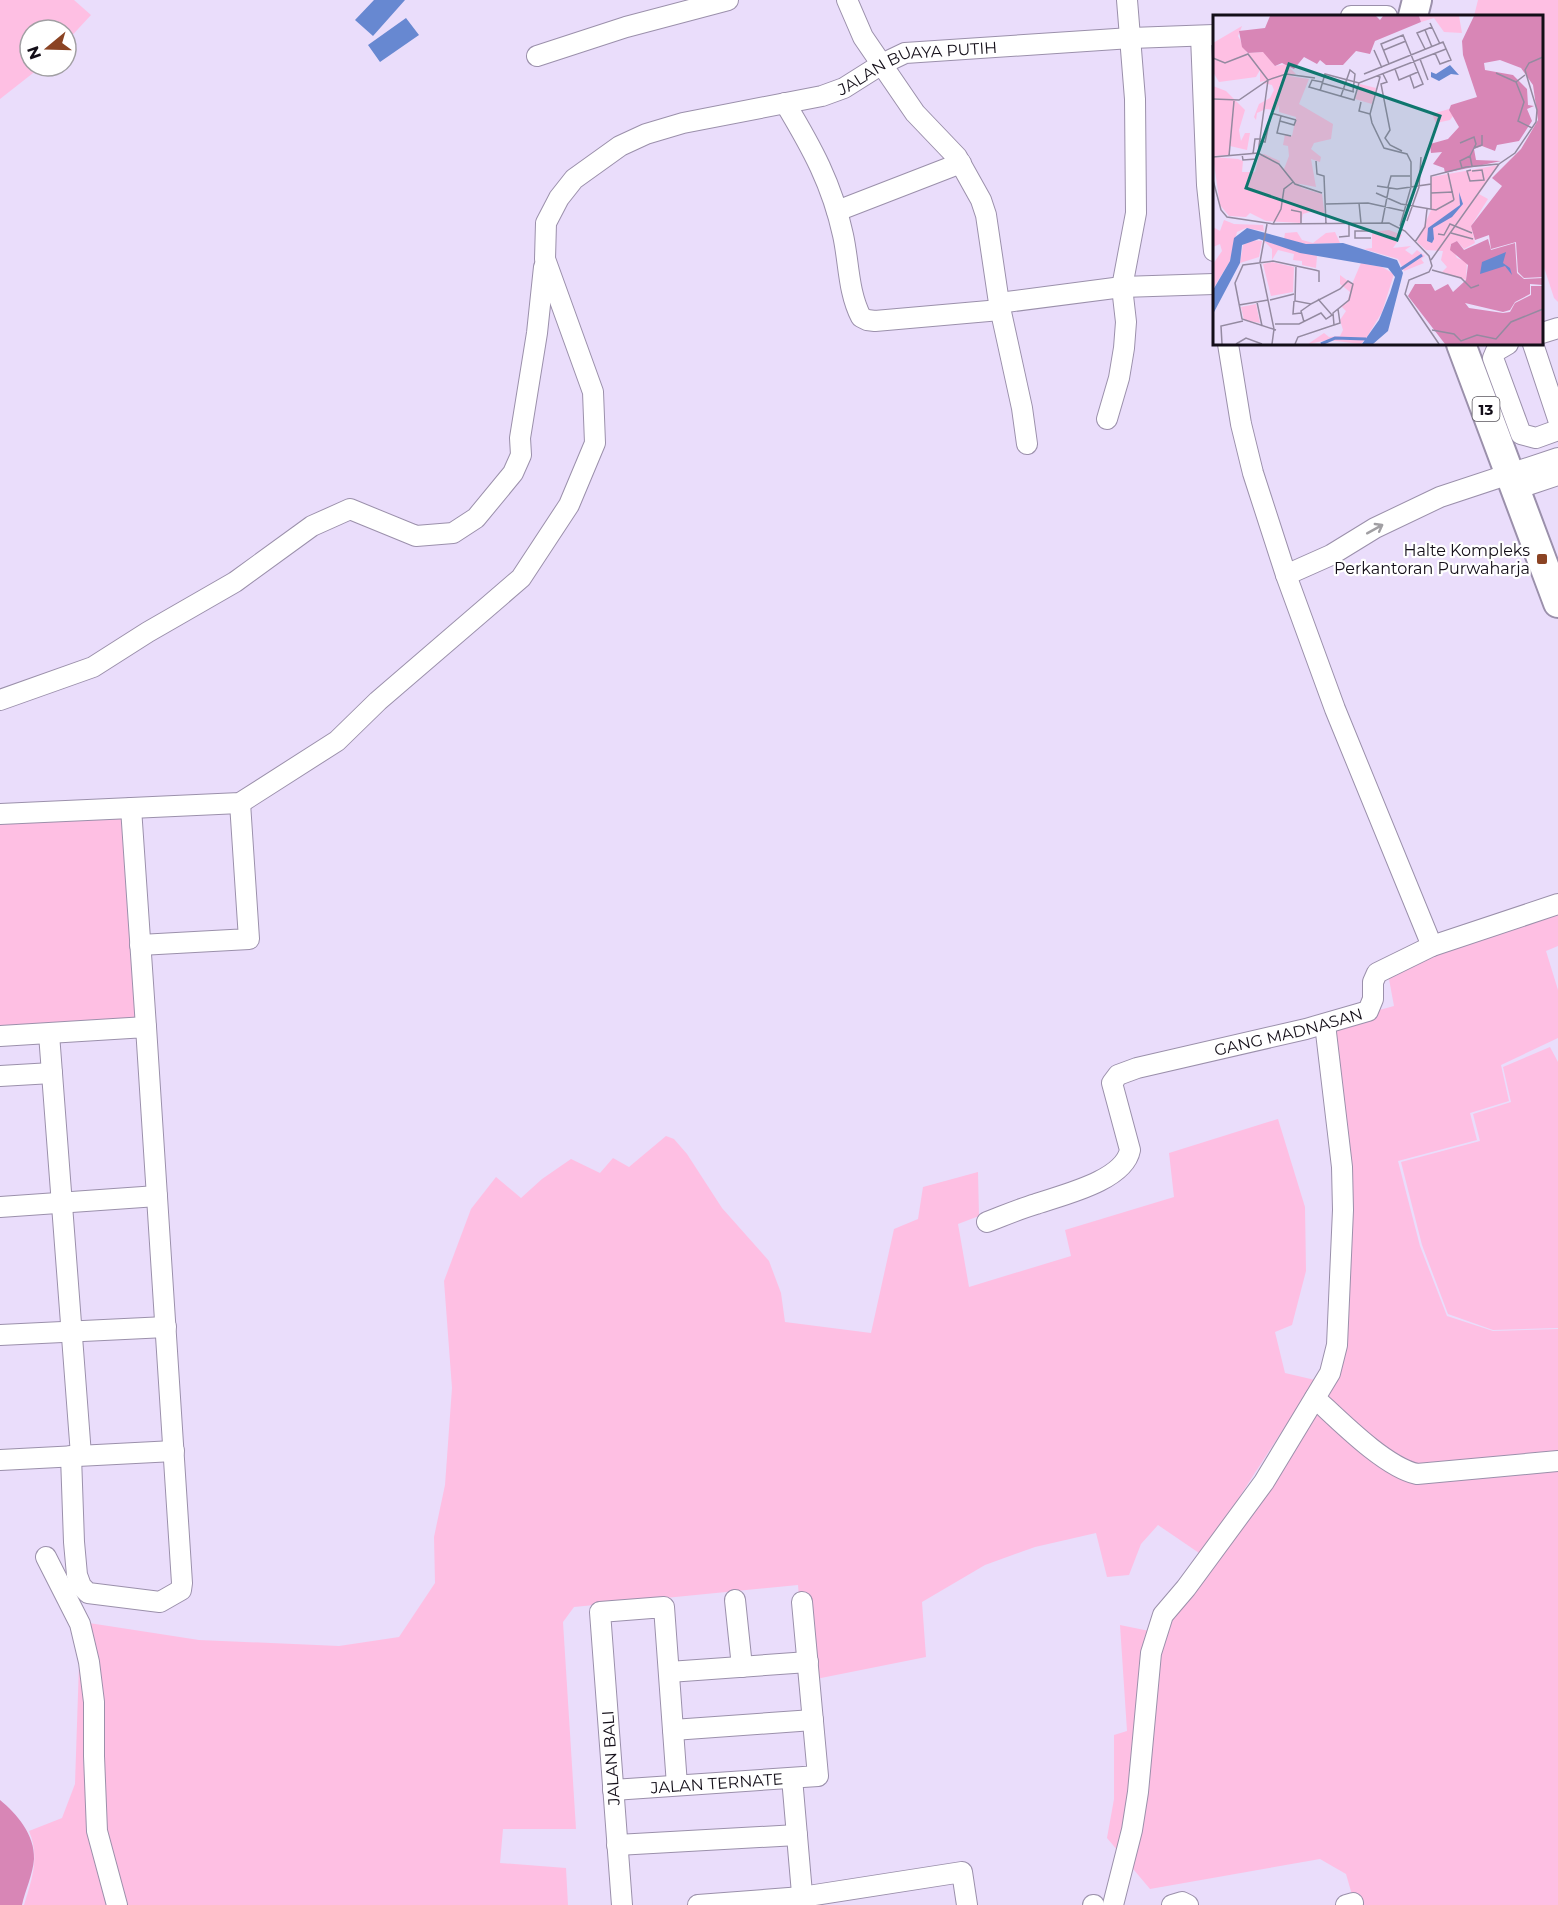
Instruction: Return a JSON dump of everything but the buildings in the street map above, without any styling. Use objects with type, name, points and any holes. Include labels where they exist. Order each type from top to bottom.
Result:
[{"type":"highway","points":[[1413,15],[1417,0]]},
{"type":"highway","name":"13","points":[[1461,345],[1558,603]]},
{"type":"street","points":[[537,56],[626,27],[728,0]]},
{"type":"street","points":[[847,0],[863,37],[915,113],[949,146],[981,200],[986,215],[999,306],[1022,408],[1027,444]]},
{"type":"street","points":[[1107,419],[1119,378],[1124,348],[1126,322],[1122,287],[1136,213],[1135,99],[1127,0]]},
{"type":"street","points":[[1208,35],[1207,185],[1213,234]]},
{"type":"street","name":"JALAN BUAYA PUTIH","points":[[0,700],[93,667],[235,582],[312,526],[350,509],[416,536],[453,533],[476,518],[513,473],[521,455],[520,438],[537,333],[545,259],[546,223],[559,198],[574,178],[620,146],[646,134],[683,123],[822,96],[844,88],[882,64],[905,53],[1208,35]]},
{"type":"street","points":[[785,103],[823,169],[843,235],[853,295],[861,317],[867,320],[999,306],[1122,287],[1213,284]]},
{"type":"street","points":[[837,211],[961,164]]},
{"type":"street","points":[[0,814],[240,803],[337,741],[378,701],[521,578],[569,505],[595,443],[592,392],[545,259]]},
{"type":"street","points":[[1228,345],[1241,424],[1253,473],[1287,575],[1335,709],[1432,945]]},
{"type":"street","points":[[1506,345],[1496,351],[1493,358],[1521,434],[1536,438],[1558,430]]},
{"type":"street","points":[[1533,345],[1558,419]]},
{"type":"street","points":[[1513,482],[1558,458]]},
{"type":"street","points":[[1287,575],[1331,555],[1375,528],[1440,496],[1558,475]]},
{"type":"street","points":[[140,945],[249,939],[240,803]]},
{"type":"street","points":[[49,1034],[72,1332],[76,1456],[74,1542],[77,1575],[81,1586],[88,1593],[160,1602],[181,1590],[182,1583],[131,808]]},
{"type":"street","name":"GANG MADNASAN","points":[[987,1222],[1069,1194],[1109,1175],[1127,1160],[1130,1150],[1128,1138],[1112,1083],[1118,1075],[1137,1068],[1325,1024],[1368,1011],[1373,999],[1373,982],[1377,973],[1432,945],[1558,904]]},
{"type":"street","points":[[1113,1905],[1132,1830],[1138,1791],[1151,1653],[1156,1631],[1163,1614],[1186,1588],[1264,1482],[1330,1373],[1337,1345],[1343,1210],[1342,1167],[1325,1024]]},
{"type":"street","points":[[0,1036],[146,1027]]},
{"type":"street","points":[[0,1076],[52,1073]]},
{"type":"street","points":[[0,1208],[157,1196]]},
{"type":"street","points":[[0,1335],[166,1327]]},
{"type":"street","points":[[1315,1398],[1346,1428],[1405,1471],[1418,1474],[1558,1461]]},
{"type":"street","points":[[0,1460],[174,1451]]},
{"type":"street","points":[[46,1557],[80,1624],[89,1662],[94,1702],[97,1831],[117,1905]]},
{"type":"street","points":[[735,1600],[742,1666]]},
{"type":"street","points":[[674,1730],[813,1720],[802,1602]]},
{"type":"street","name":"JALAN BALI","points":[[621,1905],[600,1612],[664,1607],[669,1672]]},
{"type":"street","points":[[677,1785],[669,1672],[808,1662]]},
{"type":"street","name":"JALAN TERNATE","points":[[613,1790],[818,1776],[813,1720]]},
{"type":"street","points":[[792,1778],[803,1901]]},
{"type":"street","points":[[617,1845],[797,1835]]},
{"type":"street","points":[[698,1905],[803,1901],[962,1872],[967,1905]]},
{"type":"street","points":[[1172,1905],[1182,1902],[1188,1905]]},
{"type":"shaded area","points":[[0,0],[74,0],[91,15],[78,29],[78,18],[18,18],[18,78],[27,78],[0,99]]},
{"type":"shaded area","points":[[1478,0],[1558,0],[1558,302],[1554,298],[1543,264],[1543,15],[1474,15]]},
{"type":"shaded area","points":[[121,815],[135,1019],[0,1028],[0,823]]},
{"type":"shaded area","points":[[1558,910],[1558,946],[1546,951],[1558,990],[1558,1038],[1501,1065],[1509,1101],[1470,1113],[1477,1140],[1398,1161],[1420,1246],[1447,1316],[1493,1331],[1558,1329],[1558,1905],[1355,1905],[1346,1874],[1320,1859],[1150,1889],[1107,1838],[1114,1799],[1114,1735],[1127,1731],[1120,1625],[1164,1634],[1170,1618],[1336,1376],[1332,1023],[1394,1006],[1386,963]]},
{"type":"shaded area","points":[[1550,1047],[1558,1062],[1558,1328],[1493,1330],[1448,1314],[1422,1245],[1401,1162],[1480,1141],[1473,1114],[1511,1102],[1503,1067]]},
{"type":"shaded area","points":[[1278,1119],[1305,1207],[1306,1271],[1292,1325],[1275,1332],[1285,1373],[1315,1380],[1202,1555],[1158,1525],[1141,1544],[1129,1575],[1107,1577],[1096,1533],[1035,1547],[985,1565],[922,1602],[926,1657],[806,1681],[798,1585],[574,1607],[563,1622],[576,1829],[503,1829],[500,1863],[566,1868],[568,1905],[128,1905],[106,1833],[89,1623],[199,1640],[339,1646],[399,1637],[435,1583],[434,1537],[445,1485],[452,1388],[444,1281],[471,1209],[496,1177],[521,1198],[542,1179],[571,1159],[600,1173],[613,1158],[629,1167],[666,1136],[674,1139],[687,1154],[722,1208],[769,1261],[781,1293],[785,1322],[871,1333],[894,1229],[918,1219],[923,1187],[978,1172],[979,1216],[958,1224],[969,1287],[1071,1256],[1065,1230],[1174,1197],[1169,1153]]},
{"type":"shaded area","points":[[79,1664],[84,1664],[83,1755],[88,1833],[107,1905],[24,1905],[32,1877],[34,1859],[29,1831],[62,1818],[75,1784]]},
{"type":"shaded area","points":[[0,1800],[24,1826],[34,1850],[32,1871],[22,1905],[0,1905]]},
{"type":"water","points":[[374,0],[405,0],[373,36],[355,20]]},
{"type":"water","points":[[406,18],[419,35],[380,62],[368,45]]},
{"type":"place","name":"Halte Kompleks Perkantoran Purwaharja","points":[[1542,559]]}]
